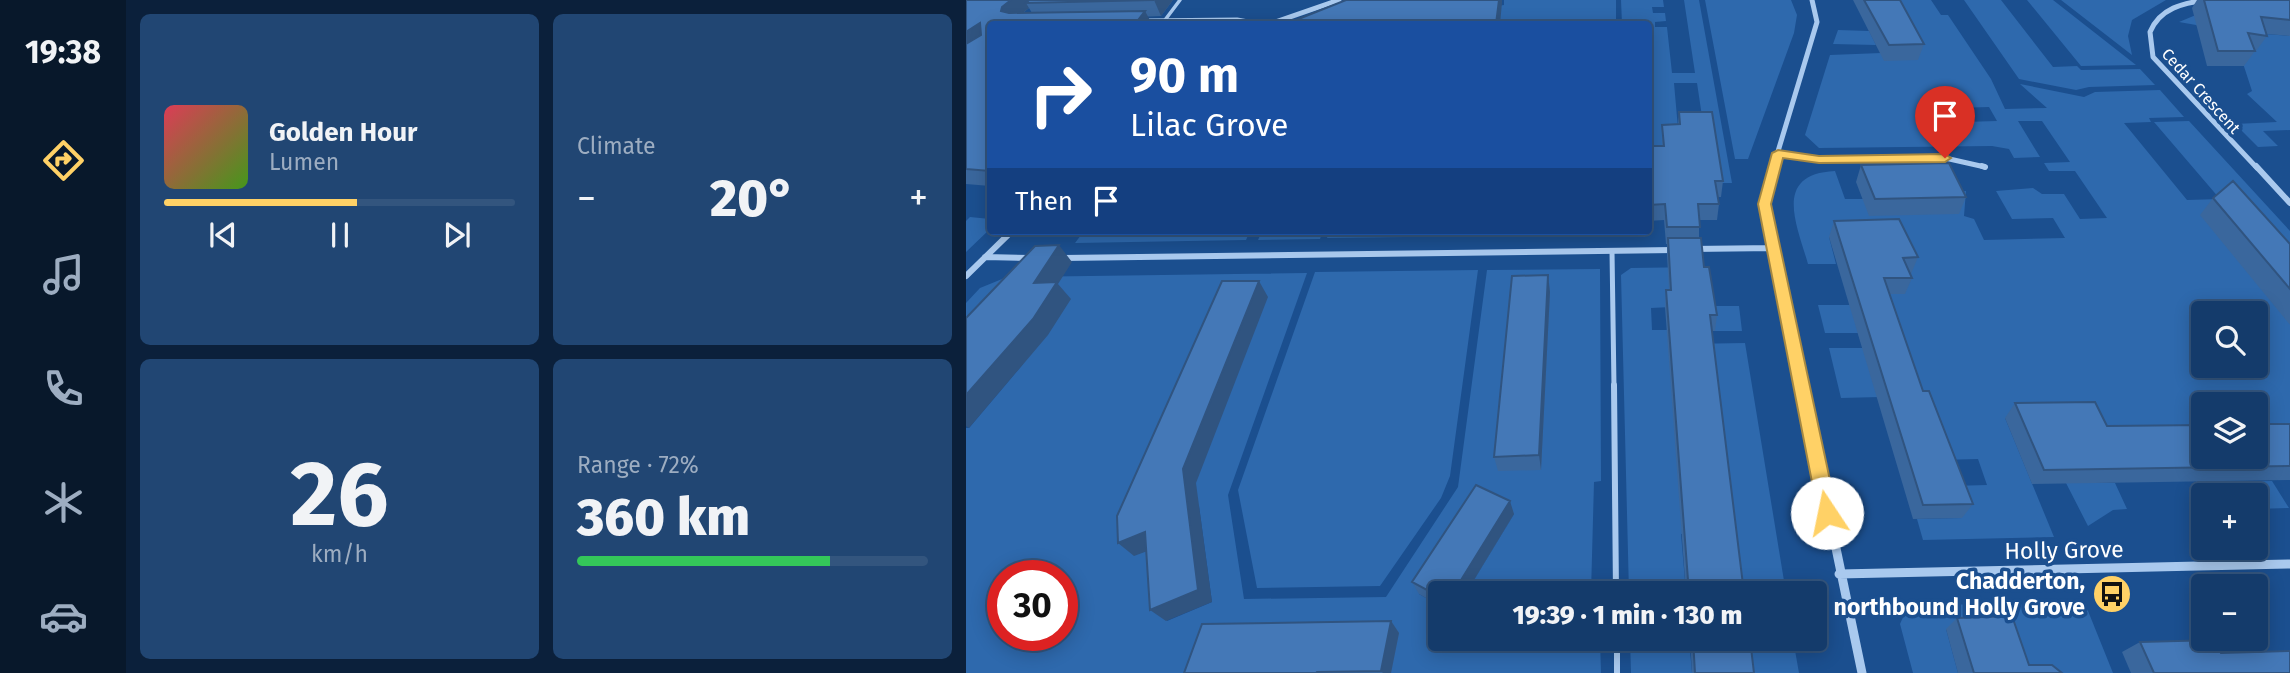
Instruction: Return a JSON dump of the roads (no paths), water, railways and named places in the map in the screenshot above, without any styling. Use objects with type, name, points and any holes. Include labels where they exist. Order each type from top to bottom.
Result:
[{"type":"street","points":[[1279,21],[1339,0]]},
{"type":"street","points":[[1812,0],[1817,22],[1765,204],[1861,673]]},
{"type":"street","name":"Cedar Crescent","points":[[2207,0],[2194,0],[2166,12],[2152,23],[2146,37],[2152,57],[2290,204]]},
{"type":"street","points":[[1200,21],[1242,21]]},
{"type":"street","points":[[1778,153],[1819,159],[1945,158],[1985,167]]},
{"type":"street","points":[[966,276],[1008,235]]},
{"type":"street","points":[[1060,258],[1774,248]]},
{"type":"street","points":[[985,257],[1033,258]]},
{"type":"street","name":"Holly Grove","points":[[1839,574],[2290,564]]},
{"type":"lane","points":[[1164,21],[1180,0]]},
{"type":"lane","points":[[1612,251],[1616,581]]},
{"type":"lane","points":[[1617,651],[1617,673]]},
{"type":"place","name":"Chadderton, northbound Holly Grove","points":[[2112,594]]}]
